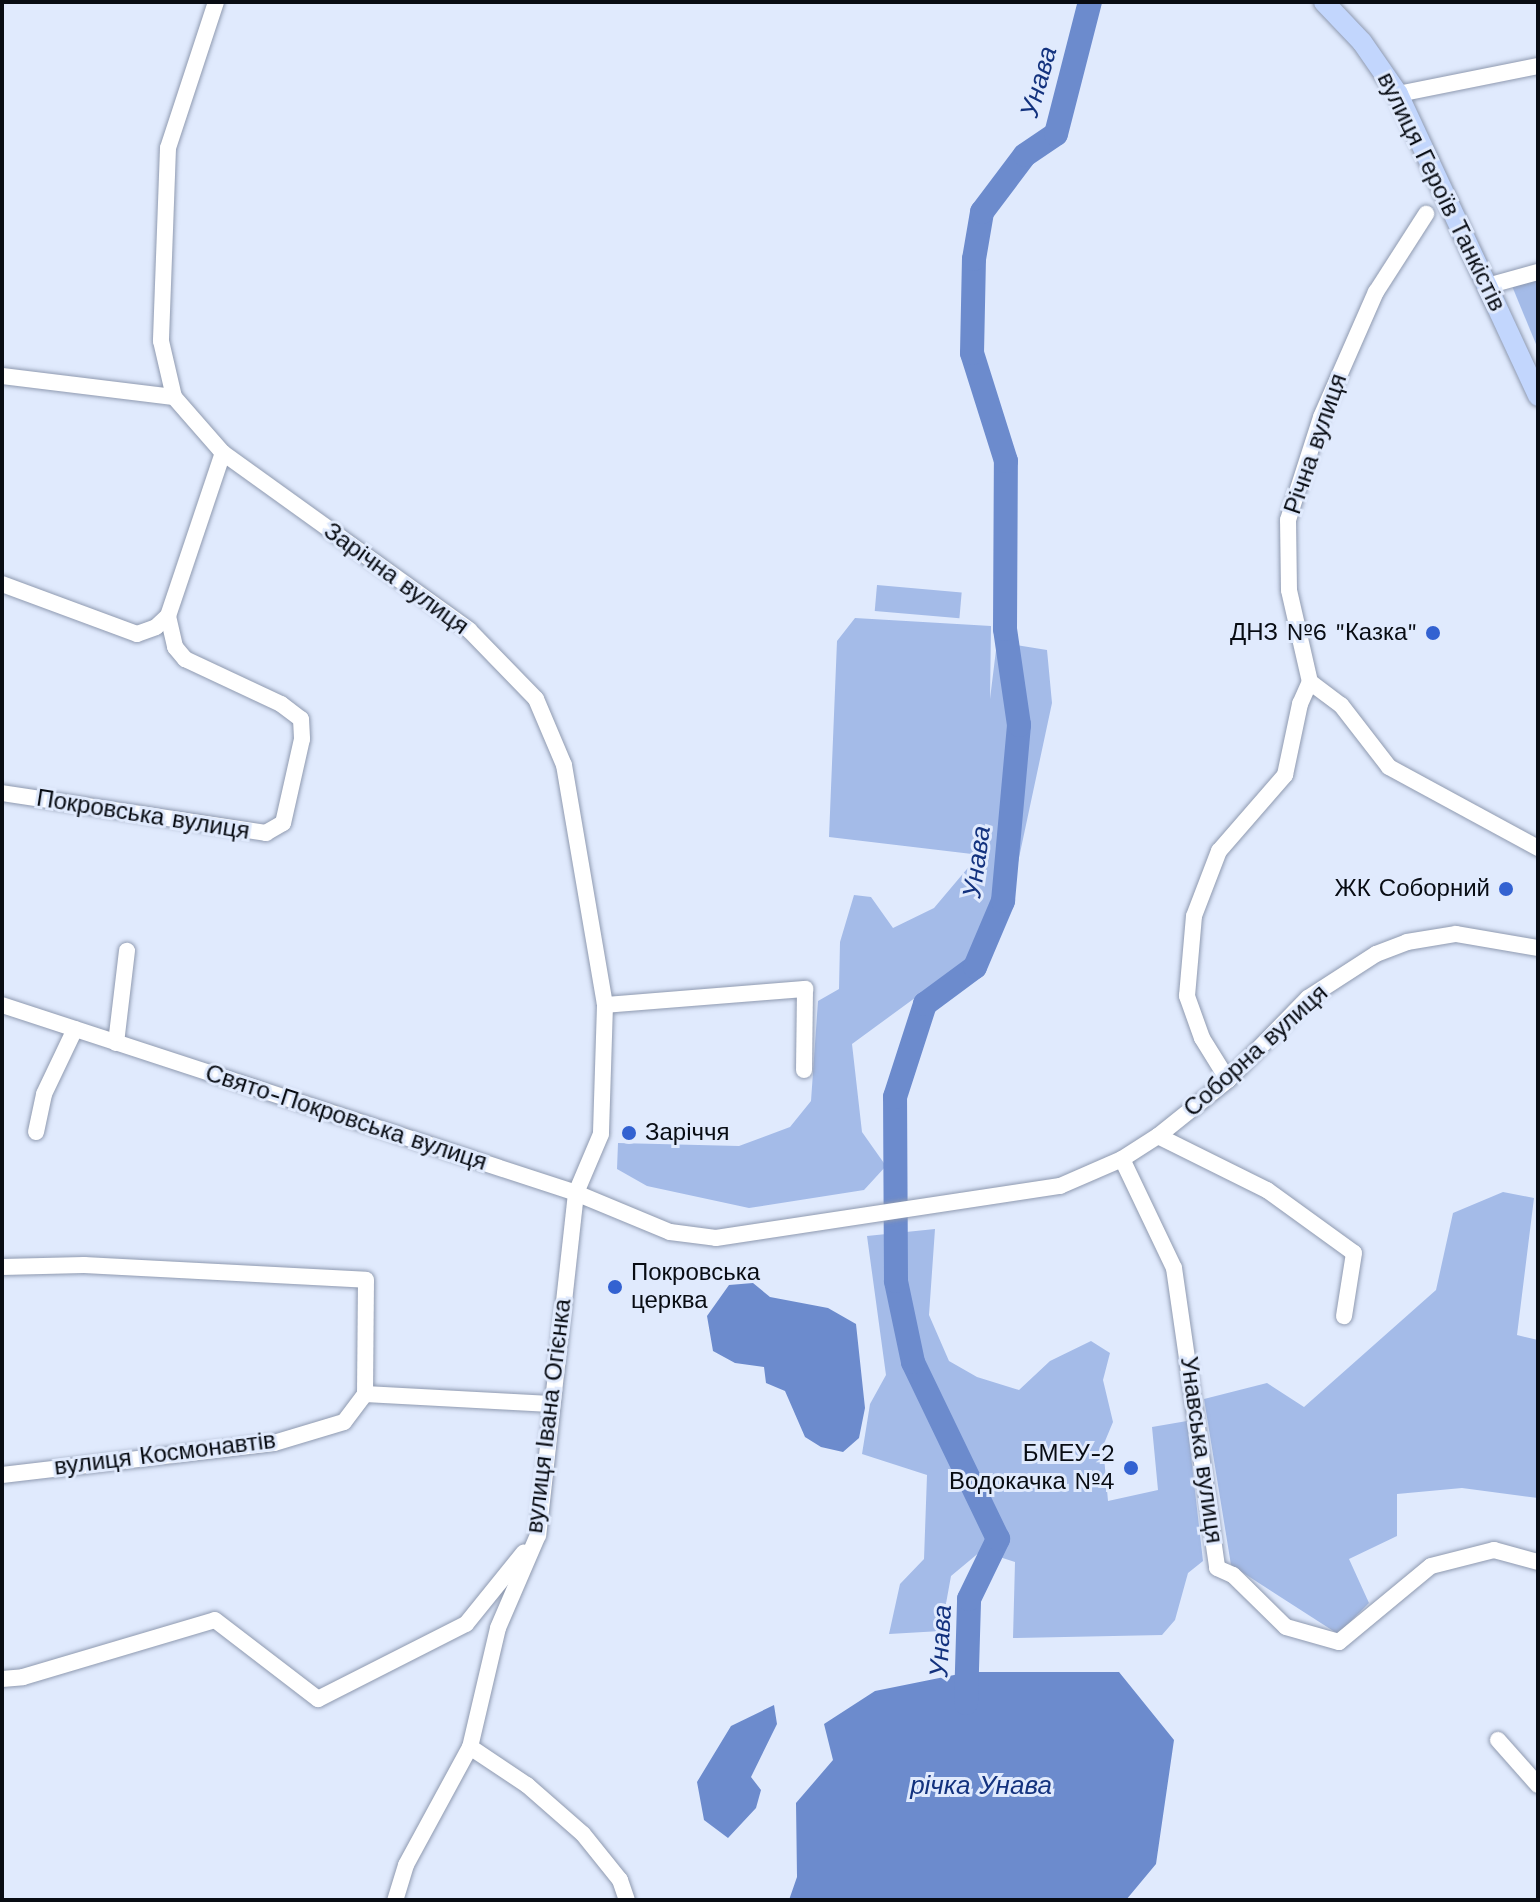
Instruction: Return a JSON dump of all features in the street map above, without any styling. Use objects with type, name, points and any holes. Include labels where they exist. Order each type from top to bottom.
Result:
[{"type":"main road","name":"вулиця Героїв Танкістів","points":[[1324,2],[1362,42],[1398,94],[1538,396]]},
{"type":"street","name":"Зарічна вулиця","points":[[216,2],[168,148],[161,341],[174,397],[223,453],[469,630],[536,699],[564,765],[605,1005],[601,1134],[576,1193]]},
{"type":"street","points":[[1398,94],[1538,66]]},
{"type":"street","name":"Річна вулиця","points":[[1310,682],[1289,590],[1288,520],[1321,417],[1376,292],[1426,214]]},
{"type":"street","points":[[1487,286],[1538,272]]},
{"type":"street","points":[[2,376],[174,397]]},
{"type":"street","points":[[2,584],[137,634],[156,627],[168,616],[223,453]]},
{"type":"street","name":"Покровська вулиця","points":[[2,793],[266,833],[283,823],[302,739],[301,719],[281,704],[185,659],[169,634],[168,616]]},
{"type":"street","points":[[1228,1080],[1202,1038],[1187,996],[1194,916],[1219,851],[1285,775],[1300,704],[1310,682],[1341,705],[1389,767],[1538,848]]},
{"type":"street","name":"Соборна вулиця","points":[[576,1193],[670,1232],[716,1238],[939,1207],[1060,1186],[1122,1159],[1158,1136],[1228,1080],[1308,998],[1376,954],[1407,942],[1456,934],[1538,948]]},
{"type":"street","points":[[116,1043],[127,951]]},
{"type":"street","points":[[605,1005],[805,989],[804,1070]]},
{"type":"street","name":"Свято-Покровська вулиця","points":[[2,1005],[576,1193]]},
{"type":"street","points":[[36,1132],[44,1094],[75,1029]]},
{"type":"street","name":"Соборна вулиця","points":[[1158,1136],[1267,1190],[1354,1253],[1344,1316]]},
{"type":"street","name":"Унавська вулиця","points":[[1122,1159],[1174,1268],[1217,1568],[1233,1575],[1286,1627],[1339,1642],[1431,1566],[1494,1550],[1538,1562]]},
{"type":"street","name":"вулиця Івана Огієнка","points":[[395,1900],[406,1865],[470,1747],[498,1628],[538,1535],[576,1193]]},
{"type":"street","points":[[2,1267],[84,1265],[366,1280],[365,1394],[551,1404]]},
{"type":"street","name":"вулиця Космонавтів","points":[[2,1475],[274,1443],[344,1422],[365,1394]]},
{"type":"street","points":[[2,1679],[23,1677],[215,1620],[318,1699],[466,1624],[538,1535]]},
{"type":"street","points":[[1498,1740],[1538,1785]]},
{"type":"street","points":[[470,1747],[527,1785],[583,1834],[620,1880],[627,1900]]},
{"type":"shaded area","points":[[1538,280],[1538,349],[1512,286]]},
{"type":"shaded area","points":[[877,585],[962,592],[959,618],[875,611]]},
{"type":"shaded area","points":[[855,618],[991,626],[990,699],[997,642],[1047,650],[1052,703],[1014,881],[964,962],[852,1044],[862,1132],[886,1166],[864,1190],[749,1208],[647,1186],[617,1169],[618,1143],[739,1146],[790,1127],[811,1101],[818,1001],[839,989],[840,942],[854,895],[871,897],[893,928],[934,908],[972,863],[972,854],[829,837],[837,641]]},
{"type":"shaded area","points":[[1503,1192],[1534,1198],[1517,1335],[1538,1340],[1538,1498],[1462,1488],[1397,1494],[1397,1536],[1349,1559],[1369,1603],[1338,1634],[1231,1565],[1204,1399],[1267,1383],[1304,1407],[1436,1290],[1453,1213]]},
{"type":"shaded area","points":[[935,1229],[929,1315],[949,1361],[977,1377],[1019,1390],[1050,1361],[1091,1341],[1110,1353],[1103,1380],[1113,1422],[1103,1446],[1108,1501],[1158,1490],[1152,1427],[1187,1421],[1203,1561],[1188,1573],[1175,1620],[1162,1635],[1013,1638],[1015,1562],[981,1551],[951,1576],[941,1631],[889,1634],[900,1584],[924,1559],[927,1475],[862,1454],[870,1404],[886,1375],[867,1236]]},
{"type":"water","points":[[753,1283],[770,1297],[828,1308],[856,1324],[865,1408],[859,1438],[843,1452],[821,1447],[805,1437],[785,1391],[766,1383],[764,1367],[735,1363],[713,1351],[707,1316],[729,1285]]},
{"type":"water","name":"річка Унава","points":[[969,1672],[1119,1672],[1174,1740],[1156,1864],[1126,1900],[789,1900],[797,1877],[796,1803],[833,1760],[824,1724],[875,1691]]},
{"type":"water","points":[[774,1705],[777,1724],[751,1777],[761,1790],[756,1808],[728,1838],[704,1820],[697,1782],[731,1726]]},
{"type":"waterway","name":"Унава","points":[[966,1703],[969,1599],[998,1539],[913,1362],[896,1281],[895,1097],[925,1004],[975,967],[1003,901],[1019,725],[1005,629],[1006,461],[972,353],[974,259],[982,212],[1025,155],[1056,134],[1090,2]]},
{"type":"place","name":"ДНЗ №6 \"Казка\"","points":[[1433,633]]},
{"type":"place","name":"ЖК Соборний","points":[[1506,889]]},
{"type":"place","name":"Заріччя","points":[[629,1133]]},
{"type":"place","name":"Покровська церква","points":[[615,1287]]},
{"type":"place","name":"БМЕУ-2 Водокачка №4","points":[[1131,1468]]}]
